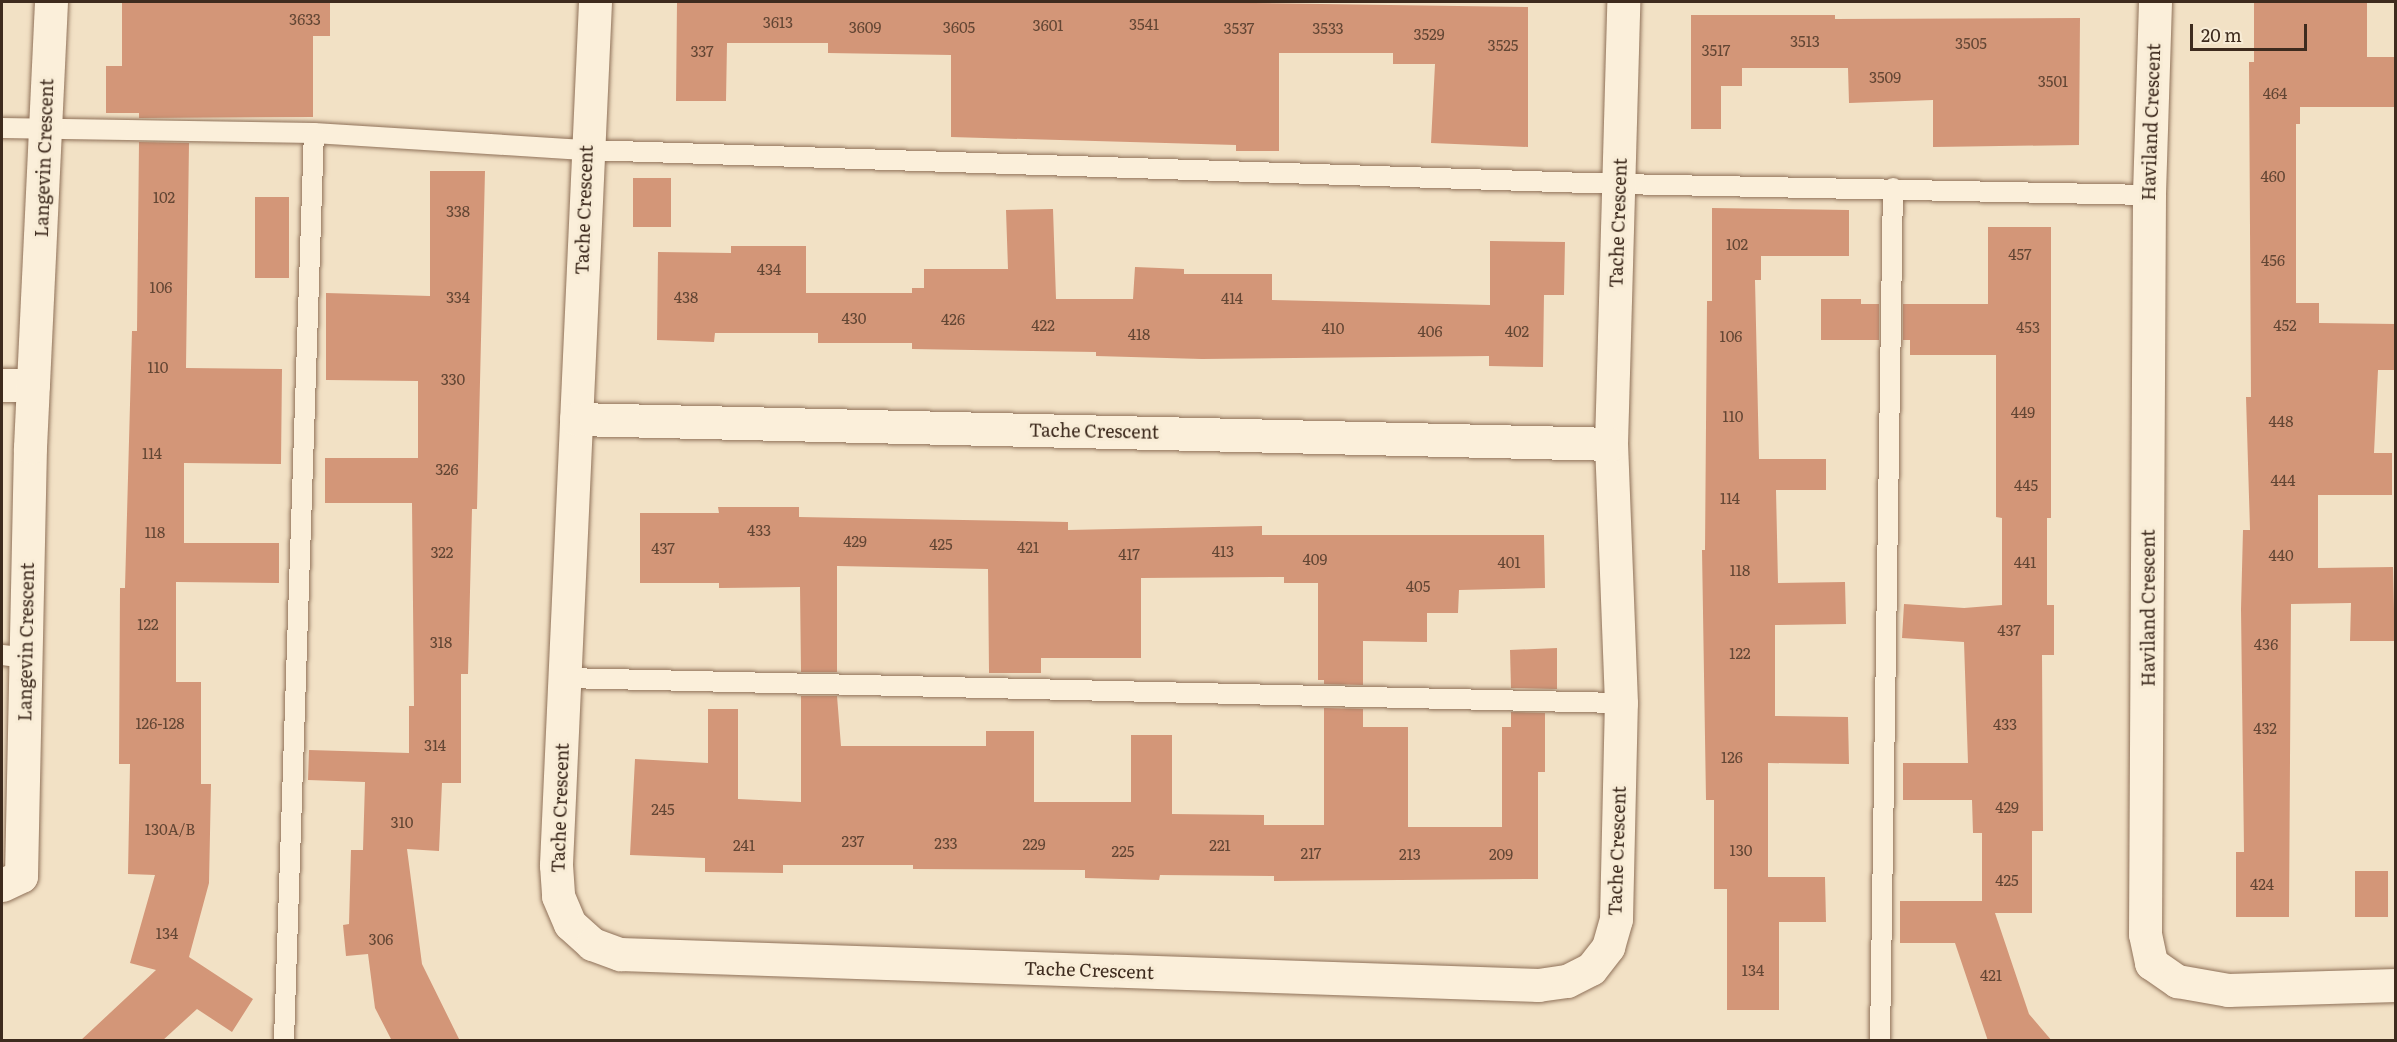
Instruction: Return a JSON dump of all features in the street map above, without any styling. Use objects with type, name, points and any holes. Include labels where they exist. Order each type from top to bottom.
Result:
[{"type":"street","name":"Langevin Crescent","points":[[2,885],[21,876],[13,657],[17,385],[45,128],[51,2]]},
{"type":"street","name":"Tache Crescent","points":[[595,2],[556,865],[558,896],[570,924],[592,944],[620,954],[1538,985],[1567,981],[1591,969],[1608,947],[1617,919],[1621,703],[1611,444],[1623,2]]},
{"type":"street","name":"Haviland Crescent","points":[[2155,2],[2149,195],[2145,934],[2151,963],[2177,981],[2228,990],[2396,985]]},
{"type":"street","name":"Tache Crescent","points":[[576,419],[1611,444]]},
{"type":"lane","points":[[2,128],[314,133],[587,150],[1619,184],[2149,195]]},
{"type":"lane","points":[[284,1041],[314,133]]},
{"type":"lane","points":[[1880,1041],[1893,188]]},
{"type":"lane","points":[[565,678],[1621,703]]},
{"type":"building","points":[[122,2],[330,2],[330,36],[313,36],[313,117],[139,118],[139,113],[106,113],[106,66],[122,66]]},
{"type":"building","points":[[677,2],[1182,2],[1528,7],[1528,147],[1431,143],[1435,64],[1393,64],[1393,53],[1279,53],[1279,151],[1236,151],[1236,145],[951,137],[951,55],[828,53],[828,43],[727,43],[726,101],[676,101]]},
{"type":"building","points":[[2254,2],[2367,2],[2367,57],[2396,57],[2396,107],[2300,107],[2300,124],[2296,124],[2296,303],[2319,303],[2319,323],[2396,324],[2396,370],[2378,370],[2374,453],[2392,453],[2392,495],[2318,495],[2318,568],[2393,567],[2394,641],[2350,641],[2351,603],[2291,604],[2289,917],[2236,917],[2236,852],[2244,852],[2241,609],[2243,530],[2250,530],[2246,397],[2251,397],[2249,62],[2254,62]]},
{"type":"building","points":[[1691,15],[1835,15],[1835,19],[2080,18],[2079,145],[1933,147],[1933,100],[1849,103],[1848,68],[1742,68],[1742,86],[1721,86],[1721,129],[1691,129]]},
{"type":"building","points":[[139,142],[189,143],[186,368],[282,369],[281,464],[184,463],[184,543],[279,543],[279,583],[176,582],[176,682],[201,682],[201,784],[211,784],[209,883],[189,957],[253,999],[232,1032],[197,1009],[162,1041],[80,1041],[156,970],[130,963],[155,875],[128,874],[130,764],[119,764],[120,588],[125,588],[132,331],[137,331]]},
{"type":"building","points":[[430,171],[485,171],[477,509],[472,509],[468,674],[461,674],[461,783],[442,783],[439,851],[407,849],[422,964],[460,1041],[392,1041],[375,1008],[368,954],[346,956],[343,925],[349,924],[351,850],[363,850],[365,782],[308,780],[309,750],[409,753],[409,706],[414,706],[412,503],[325,503],[325,458],[418,458],[418,381],[326,380],[326,293],[430,296]]},
{"type":"building","points":[[633,178],[671,178],[671,227],[633,227]]},
{"type":"building","points":[[255,197],[289,197],[289,278],[255,278]]},
{"type":"building","points":[[1712,208],[1849,210],[1849,256],[1761,256],[1761,280],[1755,280],[1759,459],[1826,459],[1826,490],[1776,490],[1778,583],[1845,582],[1846,624],[1775,625],[1775,716],[1848,717],[1849,764],[1768,763],[1768,877],[1825,877],[1826,922],[1779,922],[1779,1010],[1727,1010],[1727,889],[1714,889],[1714,800],[1706,800],[1702,550],[1705,550],[1707,301],[1712,301]]},
{"type":"building","points":[[1053,209],[1056,299],[1133,299],[1135,267],[1184,269],[1184,274],[1272,274],[1272,300],[1490,305],[1490,241],[1565,242],[1564,295],[1544,295],[1543,367],[1489,366],[1489,356],[1202,359],[1096,356],[1096,352],[912,349],[912,343],[818,343],[818,333],[715,333],[714,342],[657,340],[658,252],[731,253],[731,246],[806,246],[806,293],[912,293],[912,288],[924,288],[924,269],[1008,269],[1006,210]]},
{"type":"building","points":[[1988,227],[2051,227],[2051,518],[2047,518],[2047,605],[2054,605],[2054,655],[2042,655],[2043,831],[2032,831],[2032,913],[1995,913],[2029,1014],[2052,1041],[1988,1041],[1955,943],[1900,943],[1900,901],[1982,901],[1982,833],[1973,833],[1972,800],[1903,800],[1903,763],[1968,763],[1964,642],[1902,638],[1904,604],[1964,608],[2002,605],[2002,518],[1996,517],[1996,355],[1910,355],[1910,340],[1903,340],[1903,304],[1988,304]]},
{"type":"building","points":[[1821,299],[1861,299],[1861,304],[1879,304],[1879,340],[1821,340]]},
{"type":"building","points":[[718,507],[799,507],[799,517],[1068,522],[1068,530],[1262,526],[1262,535],[1544,535],[1545,588],[1459,590],[1458,613],[1427,613],[1427,642],[1363,641],[1363,685],[1324,684],[1324,680],[1318,680],[1318,583],[1284,583],[1284,577],[1141,578],[1141,658],[1041,658],[1041,673],[989,673],[988,569],[837,566],[837,672],[801,672],[800,587],[719,588],[719,583],[640,583],[640,513],[719,513]]},
{"type":"building","points":[[1557,648],[1557,689],[1511,688],[1510,650]]},
{"type":"building","points":[[801,696],[837,696],[841,746],[986,746],[986,731],[1034,731],[1034,802],[1131,802],[1131,735],[1172,735],[1172,814],[1264,815],[1264,825],[1324,825],[1324,708],[1363,709],[1363,727],[1408,727],[1408,827],[1502,827],[1502,727],[1511,727],[1511,712],[1545,713],[1545,772],[1538,772],[1538,879],[1274,881],[1274,876],[1160,875],[1159,880],[1085,878],[1085,870],[913,869],[913,865],[783,865],[783,873],[705,872],[705,858],[630,855],[635,759],[708,763],[708,709],[738,709],[738,799],[801,802]]},
{"type":"building","points":[[2355,871],[2388,871],[2388,917],[2355,917]]}]
